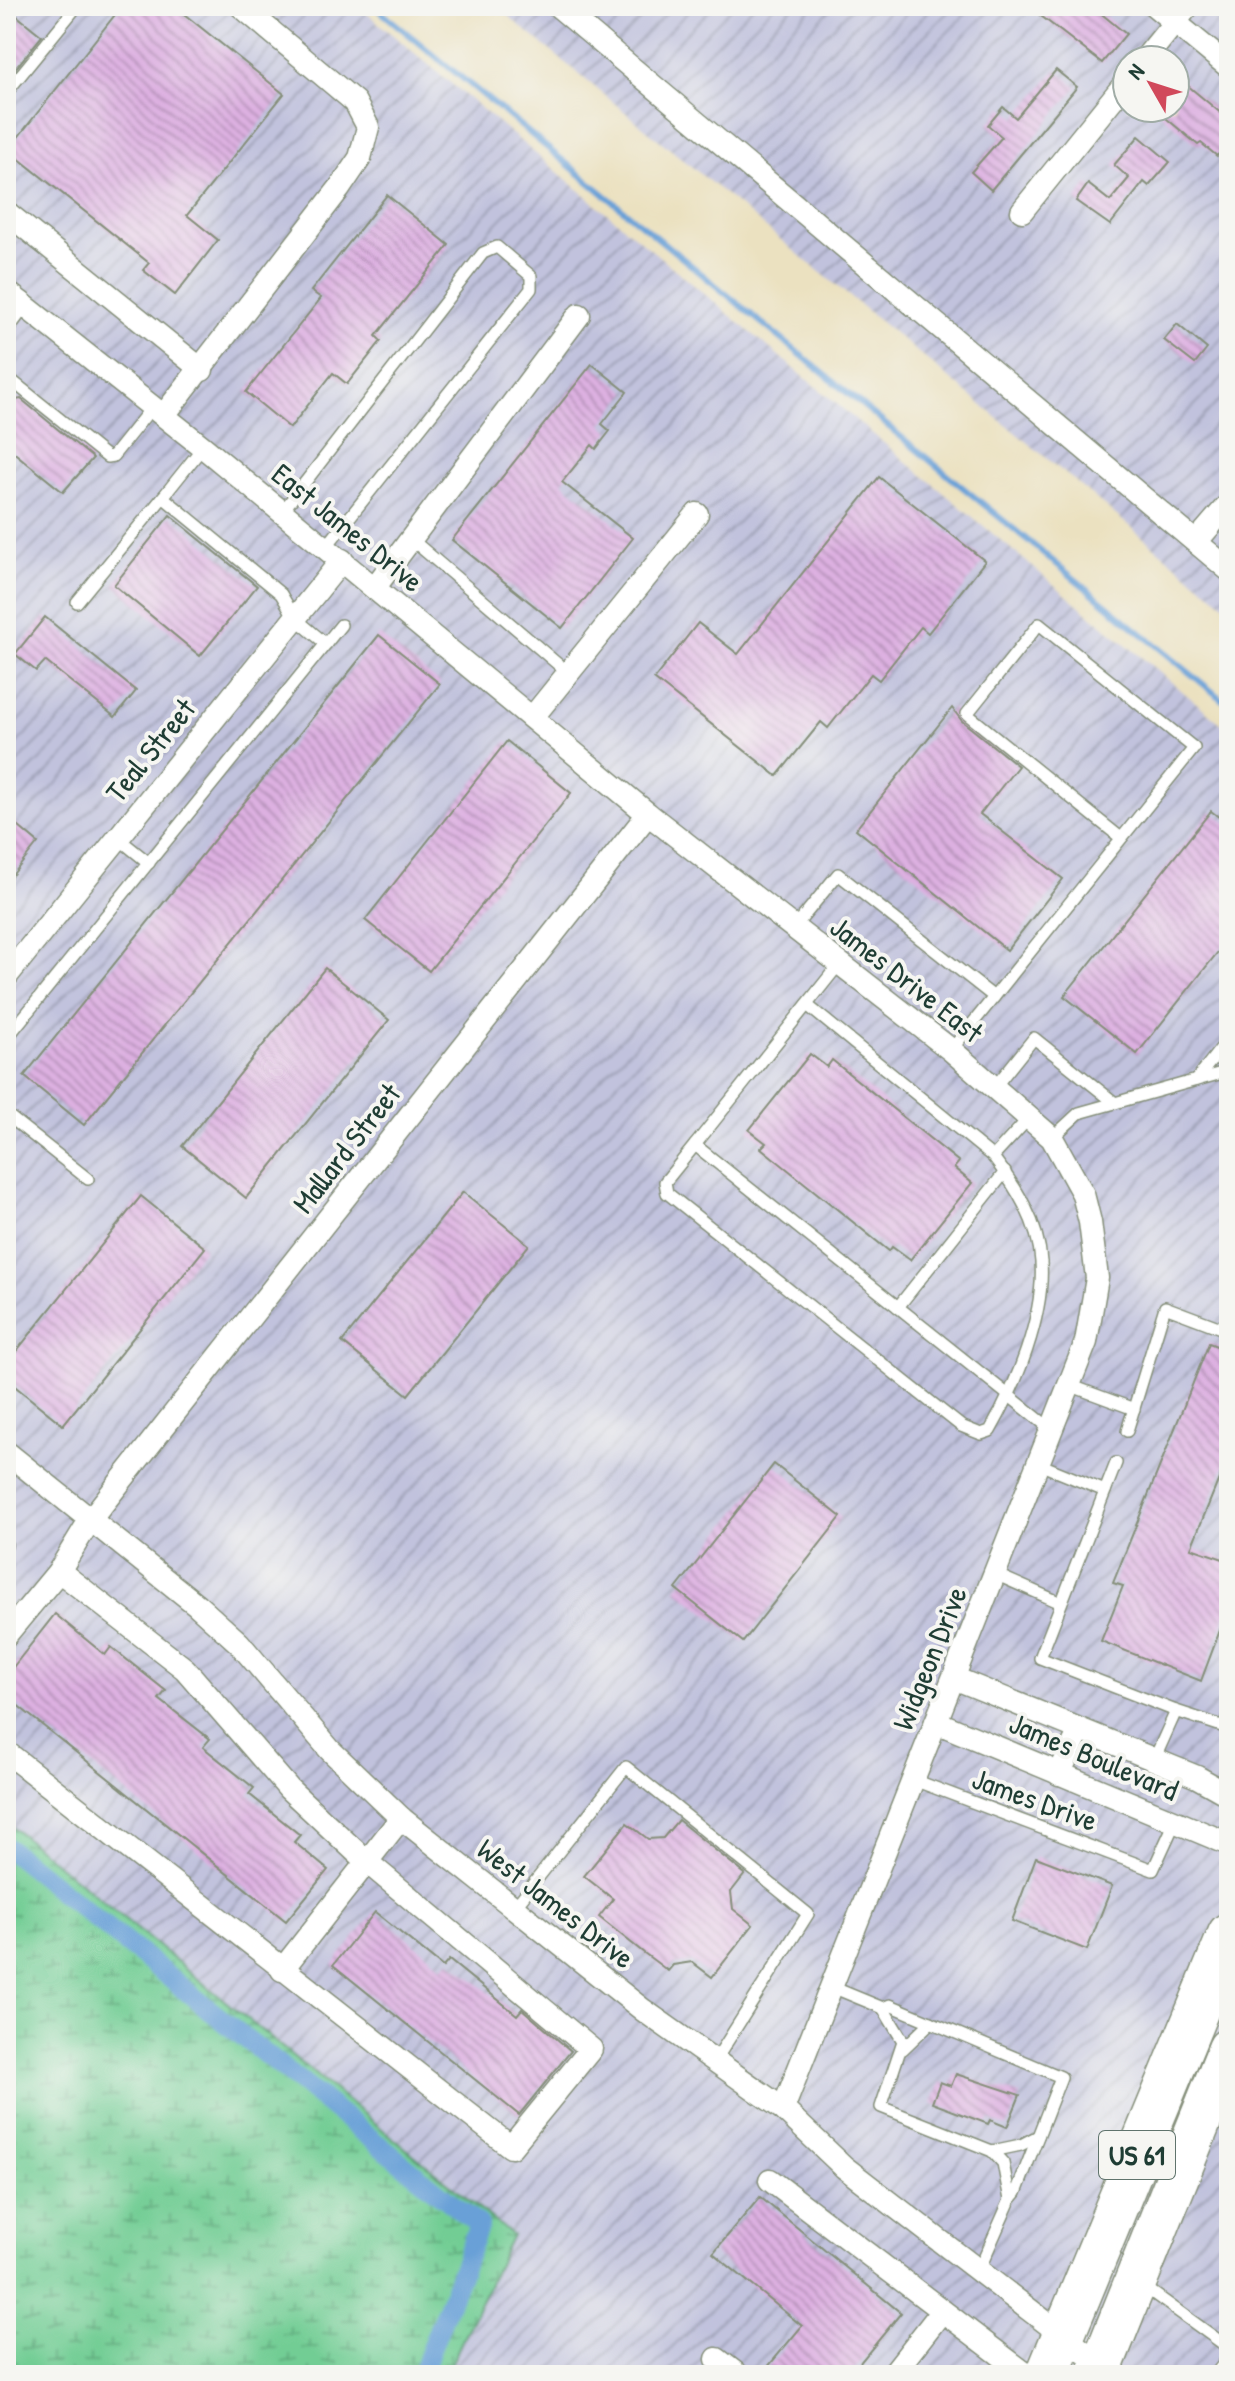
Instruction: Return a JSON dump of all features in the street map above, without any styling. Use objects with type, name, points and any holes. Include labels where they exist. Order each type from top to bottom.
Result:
[{"type":"highway","name":"US 61","points":[[1116,2266],[1229,1934]]},
{"type":"highway","name":"US 61","points":[[1064,2366],[1229,2049]]},
{"type":"street","points":[[158,411],[202,370],[360,158],[368,127],[355,102],[241,6]]},
{"type":"street","points":[[558,6],[1229,570]]},
{"type":"street","points":[[1155,6],[1181,14],[1229,67]]},
{"type":"street","points":[[1157,44],[1181,14]]},
{"type":"street","points":[[1022,211],[1111,101]]},
{"type":"street","points":[[6,212],[202,370]]},
{"type":"street","points":[[6,323],[14,297]]},
{"type":"street","name":"East James Drive","points":[[14,297],[375,587],[648,814]]},
{"type":"street","points":[[375,587],[579,315]]},
{"type":"street","points":[[1196,542],[1226,507],[1229,510]]},
{"type":"street","points":[[532,718],[697,514]]},
{"type":"street","name":"Teal Street","points":[[6,977],[295,618],[334,554]]},
{"type":"street","name":"James Drive East","points":[[648,814],[951,1050],[1052,1138],[1083,1194],[1090,1222]]},
{"type":"street","name":"Mallard Street","points":[[6,1635],[59,1571],[90,1520],[648,814]]},
{"type":"street","name":"Widgeon Drive","points":[[783,2109],[1086,1342],[1097,1278],[1090,1222]]},
{"type":"street","name":"West James Drive","points":[[6,1452],[197,1605],[239,1643],[330,1750],[401,1818],[643,2010],[783,2109],[844,2167],[979,2270],[1064,2366]]},
{"type":"street","points":[[6,1752],[511,2147],[591,2049],[367,1862],[289,1789],[185,1669],[59,1571]]},
{"type":"street","points":[[954,1678],[1197,1777],[1229,1795]]},
{"type":"street","name":"James Boulevard","points":[[936,1722],[1229,1844]]},
{"type":"street","points":[[1059,1774],[1080,1730]]},
{"type":"street","points":[[282,1970],[401,1818]]},
{"type":"street","points":[[770,2180],[942,2311],[1064,2366]]},
{"type":"street","points":[[892,2375],[942,2311]]},
{"type":"street","points":[[717,2359],[738,2375]]},
{"type":"lane","points":[[6,93],[77,6]]},
{"type":"lane","points":[[282,512],[483,253],[497,247],[531,276],[531,289],[334,554]]},
{"type":"lane","points":[[6,376],[107,457],[113,456],[158,411]]},
{"type":"lane","points":[[77,602],[203,447]]},
{"type":"lane","points":[[163,497],[281,594],[295,618],[326,644]]},
{"type":"lane","points":[[411,539],[567,672]]},
{"type":"lane","points":[[951,1050],[1194,748],[1039,624],[967,714],[1121,838]]},
{"type":"lane","points":[[6,1039],[341,625]]},
{"type":"lane","points":[[118,838],[149,863]]},
{"type":"lane","points":[[794,928],[838,874],[994,997]]},
{"type":"lane","points":[[807,1005],[993,1157],[1029,1212],[1041,1262],[1035,1317],[1010,1396],[990,1431],[981,1434],[961,1426],[667,1193],[665,1182],[840,963]]},
{"type":"lane","points":[[994,1088],[1034,1038],[1115,1103]]},
{"type":"lane","points":[[1196,1080],[1229,1038]]},
{"type":"lane","points":[[1052,1138],[1079,1113],[1229,1071]]},
{"type":"lane","points":[[6,1114],[88,1179]]},
{"type":"lane","points":[[993,1157],[1029,1118]]},
{"type":"lane","points":[[695,1145],[1052,1430]]},
{"type":"lane","points":[[898,1307],[1005,1172]]},
{"type":"lane","points":[[1127,1431],[1165,1307],[1229,1331]]},
{"type":"lane","points":[[1069,1385],[1134,1409]]},
{"type":"lane","points":[[1116,1463],[1040,1658],[1225,1727],[1229,1716]]},
{"type":"lane","points":[[1039,1464],[1105,1491]]},
{"type":"lane","points":[[995,1574],[1061,1603]]},
{"type":"lane","points":[[1154,1760],[1176,1711]]},
{"type":"lane","points":[[514,1908],[626,1767],[808,1914],[715,2061]]},
{"type":"lane","name":"James Drive","points":[[914,1780],[1153,1870],[1175,1822]]},
{"type":"lane","points":[[832,1987],[883,2008],[902,2034],[903,2049],[881,2107],[992,2151],[1003,2163],[1010,2200]]},
{"type":"lane","points":[[883,2008],[890,2005],[1061,2077],[1016,2193],[979,2270]]},
{"type":"lane","points":[[903,2049],[931,2022]]},
{"type":"lane","points":[[992,2151],[1021,2145],[1038,2136]]},
{"type":"lane","points":[[1116,2266],[1229,2348]]},
{"type":"lane","points":[[1215,2375],[1229,2357]]},
{"type":"shaded area","points":[[6,6],[358,6],[1229,730],[1229,2375],[446,2375],[512,2234],[6,1822]]},
{"type":"shaded area","points":[[496,6],[1229,6],[1229,608]]},
{"type":"green space","points":[[6,1822],[512,2235],[446,2375],[6,2375]]},
{"type":"building","points":[[122,6],[174,6],[284,94],[187,215],[218,240],[175,295],[143,270],[149,263],[8,150]]},
{"type":"building","points":[[1028,6],[1092,6],[1126,34],[1118,44],[1111,44],[1111,52],[1102,63]]},
{"type":"building","points":[[6,7],[42,36],[6,80]]},
{"type":"building","points":[[1056,70],[1077,87],[991,190],[971,172],[1002,137],[988,125],[1003,107],[1016,118]]},
{"type":"building","points":[[1191,88],[1229,120],[1229,142],[1217,156],[1201,143],[1198,145],[1173,124],[1191,124]]},
{"type":"building","points":[[1139,136],[1170,162],[1149,186],[1144,182],[1110,225],[1076,201],[1088,184],[1110,201],[1129,178],[1114,165]]},
{"type":"building","points":[[387,195],[449,245],[376,336],[381,341],[347,384],[333,373],[290,428],[246,392],[321,298],[311,291]]},
{"type":"building","points":[[1177,324],[1207,349],[1195,364],[1164,340]]},
{"type":"building","points":[[592,364],[627,392],[602,424],[610,431],[596,449],[592,445],[562,482],[633,538],[562,628],[452,540]]},
{"type":"building","points":[[21,399],[93,458],[63,492],[6,446],[6,406],[10,401]]},
{"type":"building","points":[[879,477],[985,561],[928,633],[921,627],[879,680],[871,674],[828,728],[821,722],[777,776],[654,679],[698,623],[738,654]]},
{"type":"building","points":[[170,515],[257,586],[200,656],[114,585]]},
{"type":"building","points":[[45,617],[136,691],[115,717],[45,661],[36,671],[15,654]]},
{"type":"building","points":[[379,635],[440,684],[84,1125],[24,1076]]},
{"type":"building","points":[[952,708],[962,721],[1018,766],[980,814],[1063,879],[1007,950],[856,829]]},
{"type":"building","points":[[507,741],[571,793],[429,971],[365,920]]},
{"type":"building","points":[[1211,811],[1229,825],[1229,938],[1137,1054],[1064,996]]},
{"type":"building","points":[[6,816],[38,843],[6,883]]},
{"type":"building","points":[[325,968],[389,1020],[246,1198],[182,1146]]},
{"type":"building","points":[[810,1054],[827,1067],[832,1060],[959,1162],[954,1168],[972,1183],[910,1260],[892,1247],[889,1251],[761,1148],[766,1143],[749,1130]]},
{"type":"building","points":[[463,1192],[529,1245],[408,1395],[342,1342]]},
{"type":"building","points":[[141,1196],[205,1248],[63,1425],[6,1379],[6,1364]]},
{"type":"building","points":[[1209,1343],[1229,1351],[1229,1454],[1191,1548],[1229,1561],[1229,1606],[1201,1681],[1101,1641],[1123,1586],[1113,1583]]},
{"type":"building","points":[[774,1464],[841,1517],[743,1642],[676,1589]]},
{"type":"building","points":[[55,1614],[105,1655],[111,1647],[166,1691],[159,1699],[210,1739],[203,1747],[254,1788],[249,1794],[300,1835],[294,1842],[328,1870],[286,1921],[6,1696],[6,1676]]},
{"type":"building","points":[[678,1820],[745,1874],[731,1892],[733,1909],[753,1925],[712,1977],[692,1962],[673,1965],[668,1971],[644,1953],[599,1917],[613,1899],[584,1876],[627,1823],[648,1839],[663,1838]]},
{"type":"building","points":[[1036,1857],[1112,1886],[1087,1950],[1012,1921]]},
{"type":"building","points":[[375,1912],[443,1967],[449,1960],[517,2015],[522,2009],[571,2051],[519,2115],[333,1965]]},
{"type":"building","points":[[956,2074],[1020,2095],[1007,2127],[990,2120],[988,2124],[932,2103],[940,2082],[951,2086]]},
{"type":"building","points":[[760,2197],[901,2313],[850,2375],[761,2375],[802,2326],[713,2253]]},
{"type":"waterway","points":[[374,6],[1229,705]]},
{"type":"waterway","points":[[6,1847],[479,2225],[421,2375]]}]
